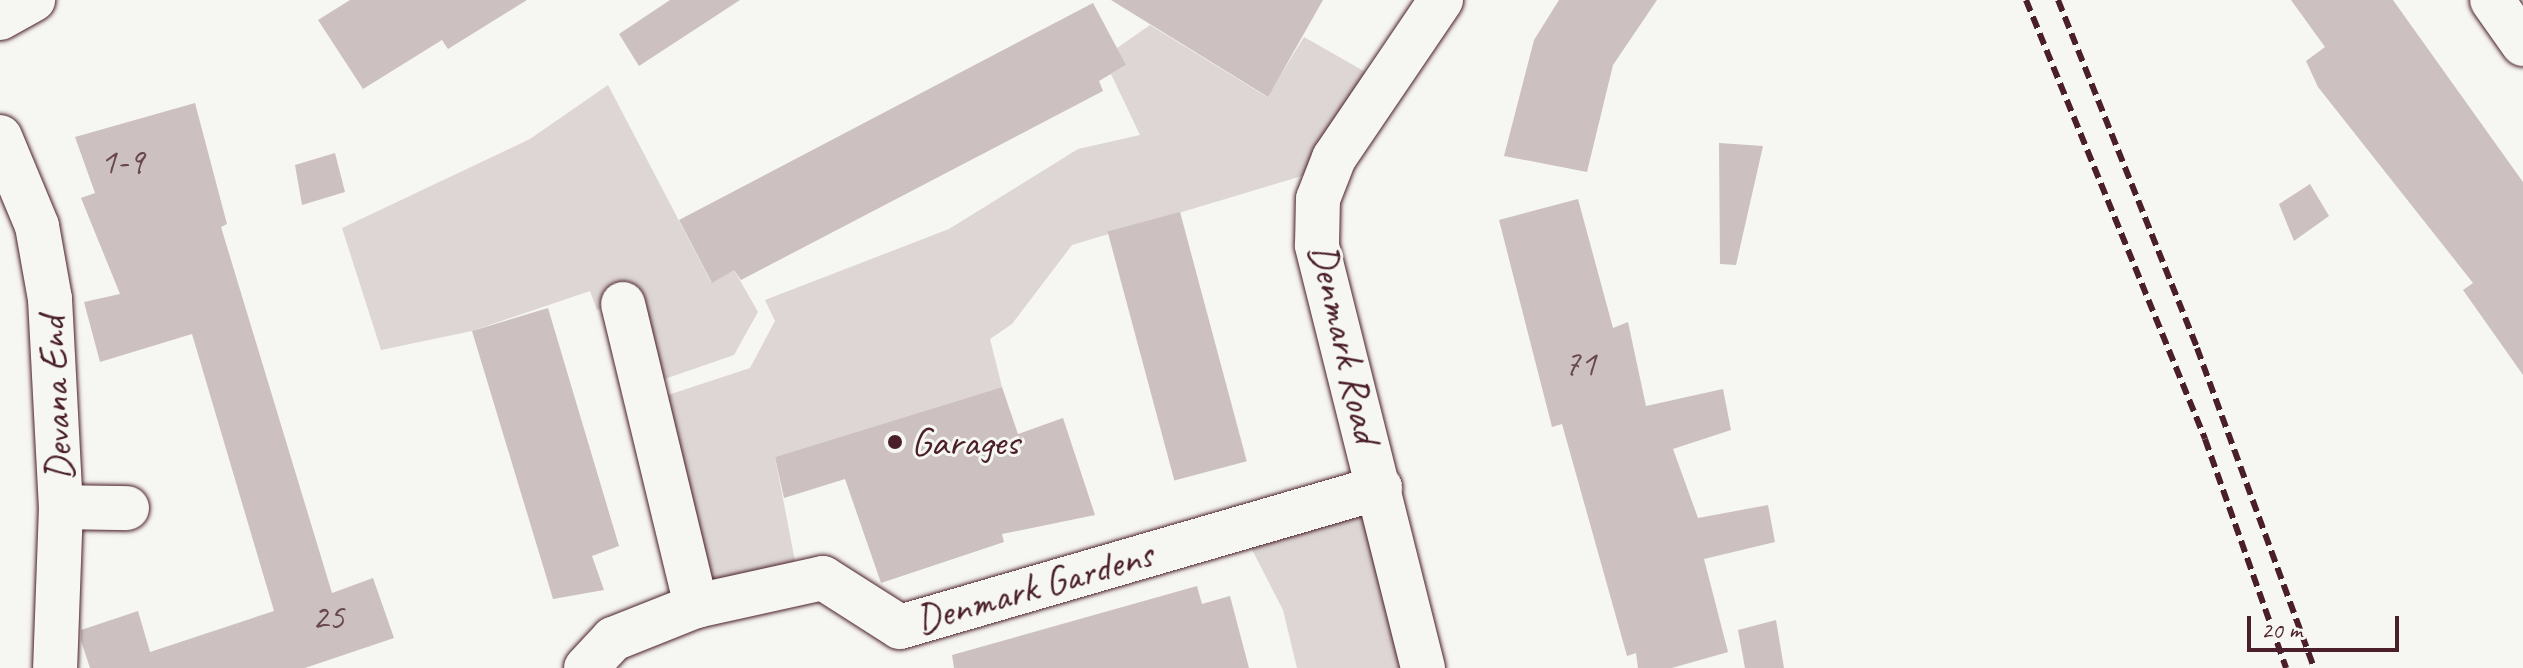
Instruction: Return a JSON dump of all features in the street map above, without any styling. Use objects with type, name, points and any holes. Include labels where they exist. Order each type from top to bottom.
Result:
[{"type":"street","points":[[0,18],[33,0]]},
{"type":"street","name":"Denmark Road","points":[[1423,668],[1317,245],[1318,199],[1334,158],[1441,0]]},
{"type":"street","points":[[2492,0],[2523,44]]},
{"type":"street","name":"Devana End","points":[[0,137],[37,226],[50,299],[61,507],[55,668]]},
{"type":"street","points":[[623,304],[696,606]]},
{"type":"street","name":"Denmark Gardens","points":[[586,668],[613,639],[696,606],[823,578],[900,627],[1380,488]]},
{"type":"street","points":[[61,507],[127,508]]},
{"type":"shaded area","points":[[1150,25],[1267,97],[1304,37],[1376,78],[1322,170],[1072,245],[1012,324],[990,339],[1002,387],[775,457],[798,577],[701,598],[656,399],[750,368],[775,321],[765,300],[949,229],[1078,149],[1140,135],[1111,74],[1125,66],[1117,48]]},
{"type":"shaded area","points":[[608,85],[711,282],[734,270],[758,312],[734,355],[653,383],[630,300],[597,310],[590,291],[472,331],[381,350],[342,228],[530,139]]},
{"type":"shaded area","points":[[1372,501],[1411,668],[1297,668],[1283,610],[1245,536]]},
{"type":"building","points":[[350,0],[527,0],[448,49],[442,40],[363,89],[318,20]]},
{"type":"building","points":[[670,0],[740,0],[639,66],[619,34]]},
{"type":"building","points":[[1111,0],[1323,0],[1268,97]]},
{"type":"building","points":[[1559,0],[1657,0],[1613,65],[1587,172],[1504,156],[1534,40]]},
{"type":"building","points":[[2291,0],[2393,0],[2523,182],[2523,375],[2463,290],[2473,283],[2318,87],[2306,61],[2325,47]]},
{"type":"building","points":[[1093,3],[1126,65],[1099,81],[1103,91],[741,280],[734,270],[712,283],[679,220]]},
{"type":"building","points":[[195,103],[227,224],[221,227],[332,593],[373,578],[394,638],[305,668],[90,668],[81,641],[81,630],[138,611],[150,652],[274,611],[192,334],[100,362],[84,302],[120,294],[81,198],[95,193],[75,137]]},
{"type":"building","points":[[1719,143],[1763,146],[1736,265],[1720,264]]},
{"type":"building","points":[[335,153],[345,192],[302,205],[295,165]]},
{"type":"building","points":[[2310,184],[2329,216],[2294,241],[2279,204]]},
{"type":"building","points":[[1578,199],[1613,328],[1628,322],[1646,406],[1723,389],[1731,430],[1673,449],[1698,518],[1768,505],[1775,542],[1704,559],[1728,652],[1672,668],[1638,668],[1636,653],[1627,656],[1562,424],[1552,427],[1499,220]]},
{"type":"building","points":[[1180,212],[1247,461],[1174,481],[1108,231]]},
{"type":"building","points":[[548,308],[619,546],[592,556],[604,590],[553,599],[472,331]]},
{"type":"building","points":[[1002,387],[1018,434],[1063,418],[1095,515],[1002,534],[1004,542],[881,583],[845,479],[784,498],[775,457]]},
{"type":"building","points":[[1197,586],[1202,604],[1230,596],[1249,668],[954,668],[952,655]]},
{"type":"building","points":[[1776,620],[1784,668],[1745,668],[1738,630]]},
{"type":"railway","points":[[2026,0],[2205,439],[2286,668]]},
{"type":"railway","points":[[2058,0],[2197,348],[2314,668]]},
{"type":"place","name":"Garages","points":[[895,442]]}]
